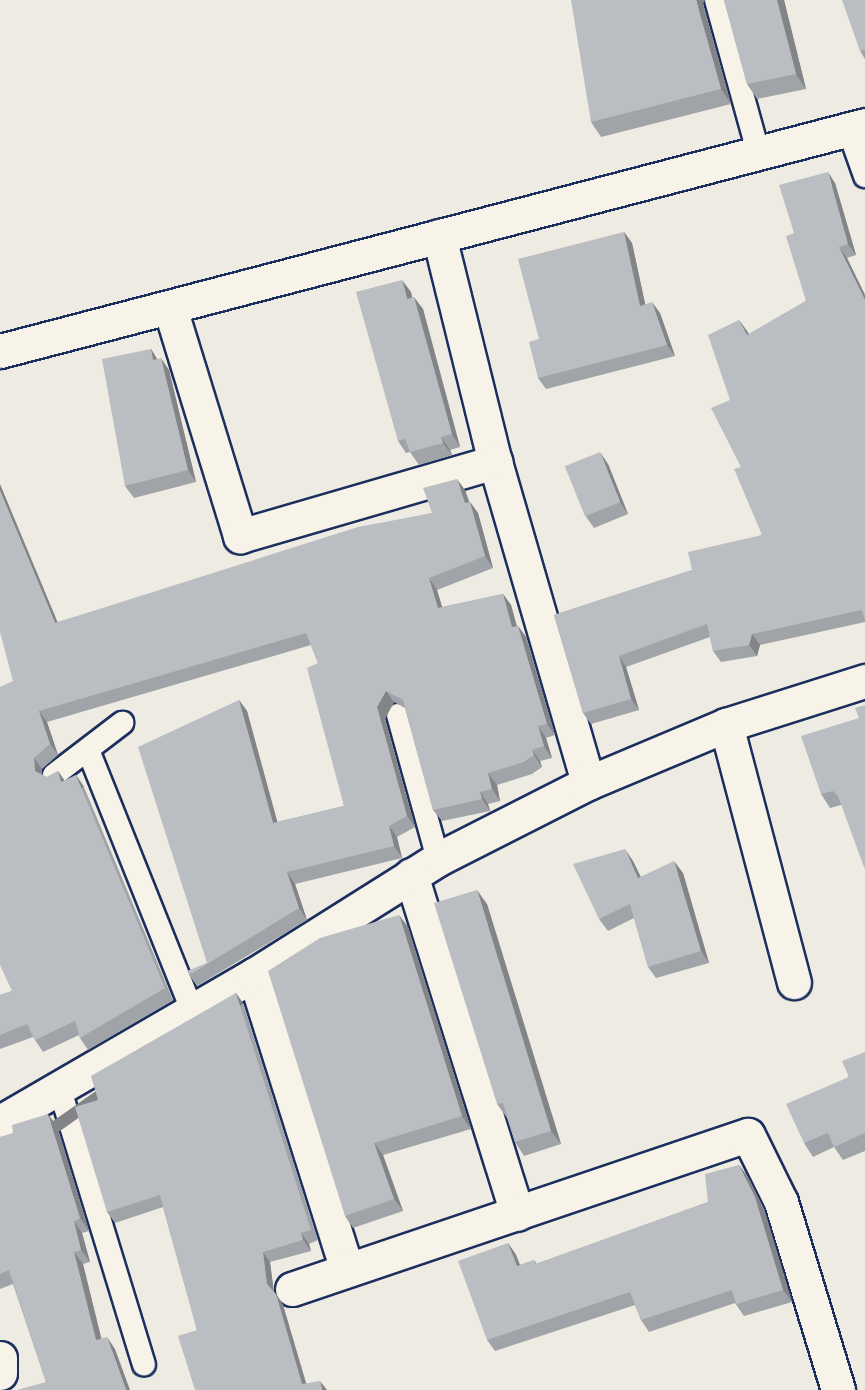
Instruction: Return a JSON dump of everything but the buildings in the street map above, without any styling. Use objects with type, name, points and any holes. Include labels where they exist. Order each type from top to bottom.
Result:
[{"type":"street","points":[[0,351],[857,128]]},
{"type":"street","points":[[439,236],[495,462],[588,783]]},
{"type":"street","points":[[170,308],[240,536],[495,462]]},
{"type":"street","points":[[0,1122],[60,1090],[254,975],[424,867],[588,783],[726,725],[865,681]]},
{"type":"street","points":[[726,725],[794,982]]},
{"type":"street","points":[[424,867],[517,1214]]},
{"type":"street","points":[[254,975],[347,1270]]},
{"type":"street","points":[[292,1289],[748,1135],[781,1202],[838,1390]]},
{"type":"street","points":[[0,1358],[0,1373]]},
{"type":"lane","points":[[716,0],[759,155]]},
{"type":"lane","points":[[857,128],[865,176]]},
{"type":"lane","points":[[398,715],[424,867]]},
{"type":"lane","points":[[54,775],[122,723]]},
{"type":"lane","points":[[88,750],[192,1010]]},
{"type":"lane","points":[[60,1090],[144,1364]]}]
